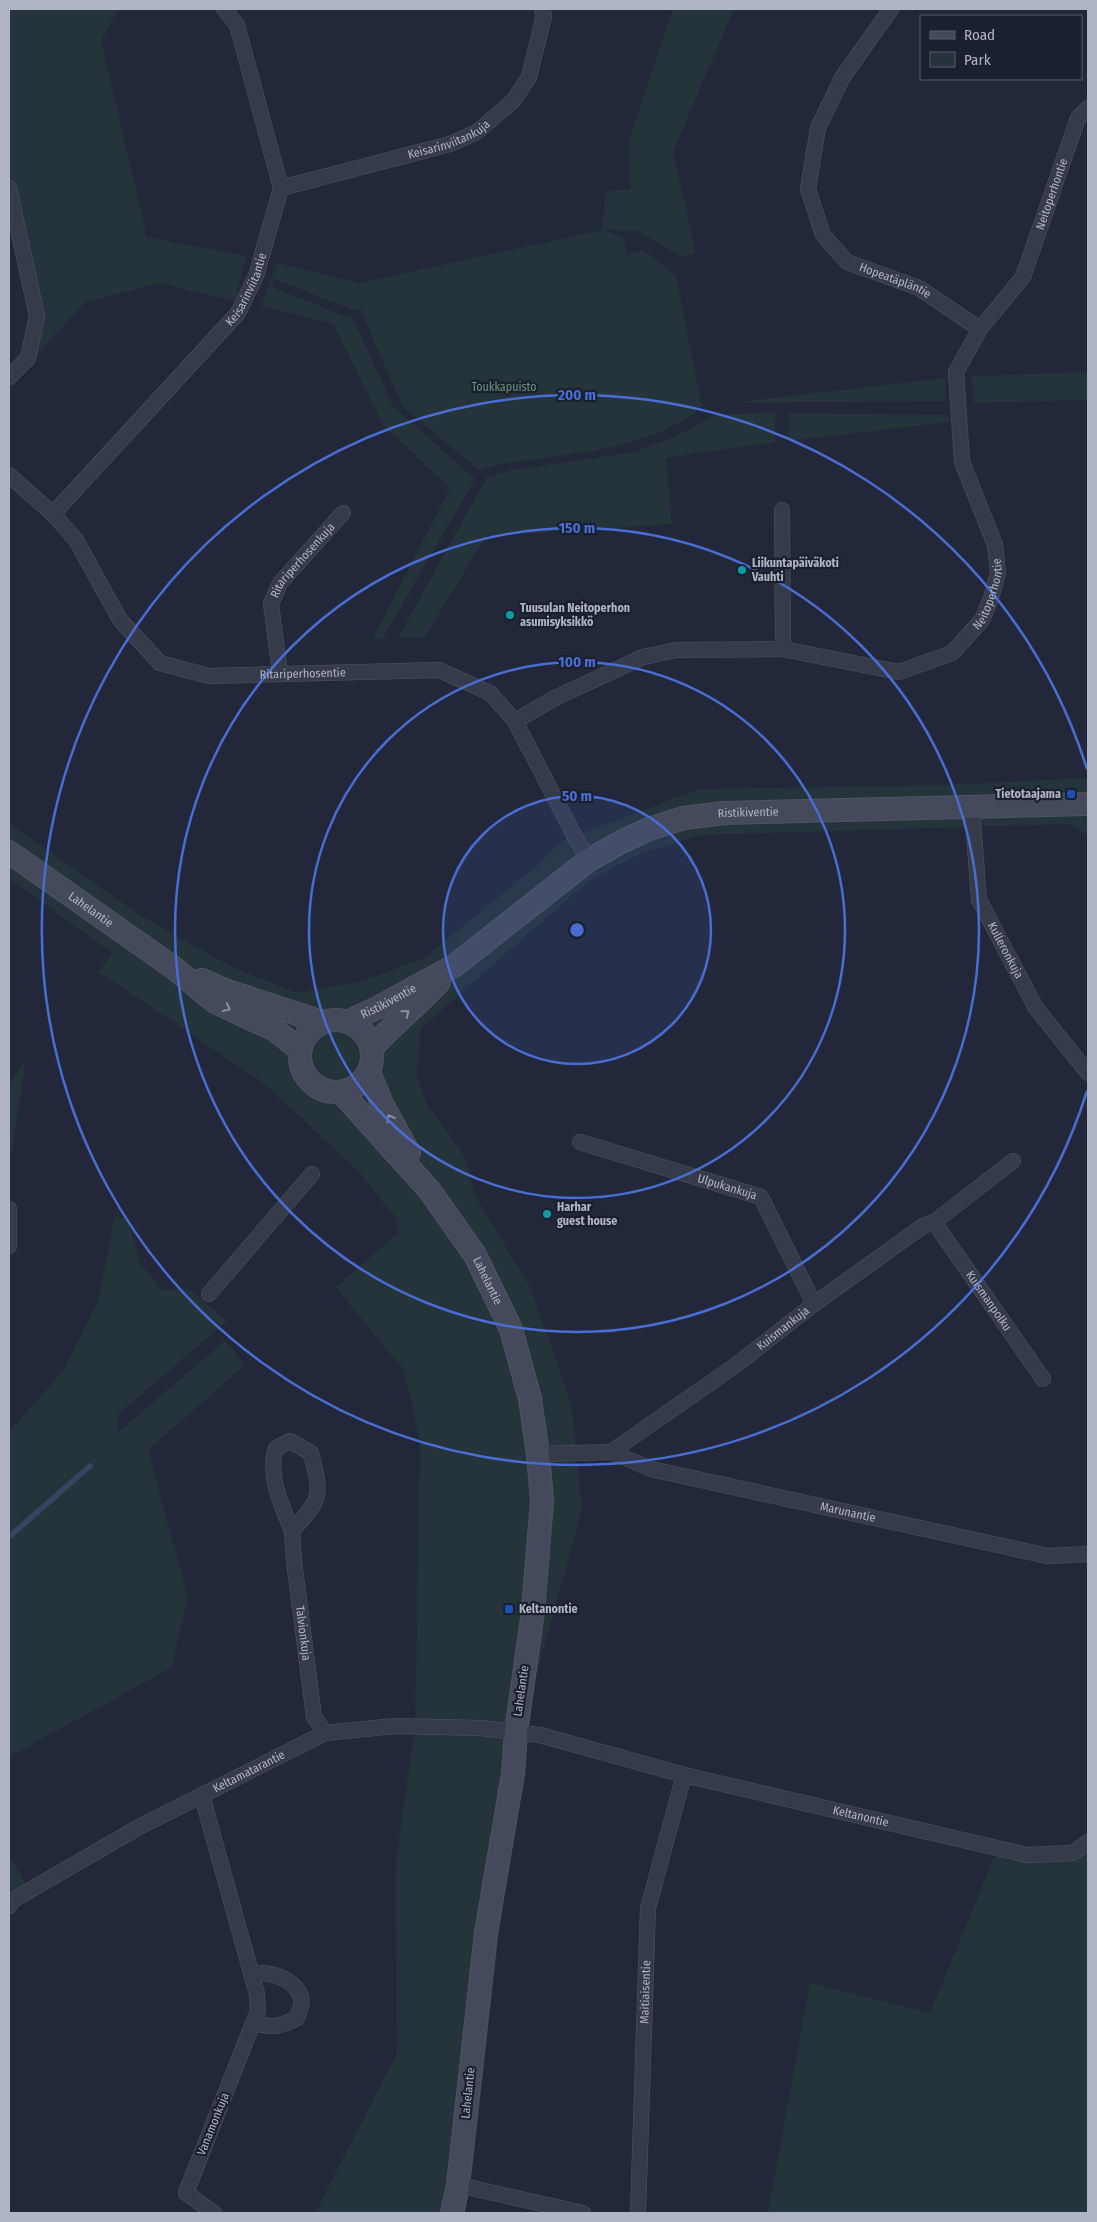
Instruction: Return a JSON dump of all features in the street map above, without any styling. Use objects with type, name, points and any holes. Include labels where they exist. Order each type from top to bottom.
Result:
[{"type":"main road","name":"Ristikiventie","points":[[349,1021],[379,1007],[454,966],[589,860],[621,842],[649,830],[694,817],[724,813],[1088,804]]},
{"type":"main road","name":"Lahelantie","points":[[9,852],[174,968],[215,1002],[275,1030],[300,1050]]},
{"type":"main road","name":"Ristikiventie","points":[[372,1048],[393,1024],[423,1000],[454,966]]},
{"type":"main road","name":"Lahelantie","points":[[174,968],[224,990],[322,1022]]},
{"type":"main road","points":[[335,1019],[349,1021],[364,1032],[372,1048],[373,1060],[369,1072],[358,1085],[341,1092],[330,1092],[310,1082],[303,1072],[300,1050],[307,1033],[322,1022],[335,1019]]},
{"type":"main road","name":"Lahelantie","points":[[369,1072],[382,1104],[430,1191],[475,1255],[511,1329],[530,1399],[538,1454],[541,1511],[533,1610],[516,1732],[513,1774],[486,1933],[458,2184],[452,2213]]},
{"type":"main road","name":"Lahelantie","points":[[341,1092],[430,1191]]},
{"type":"street","points":[[224,9],[237,25],[281,188]]},
{"type":"street","name":"Keisarinviitankuja","points":[[281,188],[450,144],[477,132],[514,100],[529,78],[544,16],[542,9]]},
{"type":"street","name":"Hopeatäpläntie","points":[[891,9],[842,78],[818,128],[808,189],[823,235],[847,262],[918,288],[980,329]]},
{"type":"street","name":"Neitoperhontie","points":[[515,721],[555,698],[643,657],[677,650],[783,649],[899,672],[952,652],[982,620],[998,573],[995,546],[962,462],[956,372],[980,329],[1023,277],[1078,118],[1088,108]]},
{"type":"street","points":[[9,188],[37,316],[28,358],[9,377]]},
{"type":"street","name":"Keisarinviitantie","points":[[53,514],[238,313],[256,276],[281,188]]},
{"type":"street","name":"Ritariperhosentie","points":[[9,475],[53,514],[76,540],[120,620],[160,663],[209,676],[438,670],[490,693],[515,721],[576,839],[589,860]]},
{"type":"street","points":[[782,510],[783,649]]},
{"type":"street","name":"Ritariperhosenkuja","points":[[280,673],[271,604],[280,583],[344,513]]},
{"type":"street","name":"Kulleronkuja","points":[[972,808],[978,900],[1036,1008],[1088,1073]]},
{"type":"street","name":"Ulpukankuja","points":[[580,1142],[761,1197],[814,1304]]},
{"type":"street","name":"Kuismankuja","points":[[611,1452],[736,1365],[814,1304],[924,1226],[934,1222],[1013,1161]]},
{"type":"street","points":[[209,1294],[312,1174]]},
{"type":"street","points":[[9,1209],[9,1246]]},
{"type":"street","name":"Kuismanpolku","points":[[934,1222],[1043,1379]]},
{"type":"street","name":"Talvionkuja","points":[[292,1531],[315,1505],[319,1484],[311,1453],[290,1442],[276,1448],[271,1462],[279,1499],[292,1531],[295,1570],[314,1717],[325,1733]]},
{"type":"street","points":[[538,1454],[611,1452]]},
{"type":"street","name":"Marunantie","points":[[611,1452],[651,1469],[1048,1556],[1088,1554]]},
{"type":"street","name":"Keltamatarantie","points":[[9,1906],[13,1900],[130,1832],[325,1733],[395,1726],[481,1728],[516,1732]]},
{"type":"street","name":"Keltanontie","points":[[516,1732],[540,1735],[684,1775],[1027,1856],[1073,1853],[1088,1842]]},
{"type":"street","name":"Maitiaisentie","points":[[638,2213],[648,1908],[684,1775]]},
{"type":"street","name":"Vanamonkuja","points":[[202,1796],[257,1994],[258,2011],[186,2193],[214,2213]]},
{"type":"street","points":[[251,1974],[258,1972],[284,1979],[296,1986],[302,2000],[297,2018],[285,2024],[271,2028],[253,2022]]},
{"type":"street","points":[[458,2184],[583,2213]]},
{"type":"green space","points":[[9,9],[118,9],[101,41],[147,237],[246,256],[235,301],[158,283],[84,303],[37,355],[9,220]]},
{"type":"green space","name":"Toukkapuisto","points":[[673,9],[734,9],[673,152],[696,254],[680,256],[638,231],[604,230],[625,239],[627,254],[643,250],[676,276],[702,407],[658,433],[631,442],[575,454],[494,465],[480,471],[403,407],[360,309],[355,311],[275,279],[272,287],[353,319],[393,406],[475,479],[383,638],[372,640],[450,488],[383,425],[333,324],[262,306],[277,263],[360,283],[602,230],[606,191],[630,189],[629,141]]},
{"type":"green space","points":[[1088,372],[1088,400],[974,403],[972,376]]},
{"type":"green space","points":[[945,378],[946,401],[729,403]]},
{"type":"green space","points":[[775,412],[775,442],[666,458],[672,524],[486,536],[425,637],[398,638],[487,477],[512,470],[635,452],[692,429],[713,415]]},
{"type":"green space","points":[[789,413],[949,415],[949,422],[789,441]]},
{"type":"green space","points":[[1088,778],[1088,836],[1072,824],[703,835],[642,853],[590,880],[421,1028],[417,1074],[425,1101],[464,1156],[476,1197],[531,1289],[571,1403],[582,1509],[523,1725],[473,2165],[465,2213],[315,2213],[397,2054],[396,1862],[415,1727],[420,1441],[404,1371],[336,1287],[399,1232],[394,1215],[356,1169],[266,1085],[99,972],[112,953],[9,878],[9,823],[140,915],[234,968],[297,993],[360,982],[424,958],[540,863],[562,841],[699,789],[947,785]]},
{"type":"green space","points":[[26,1059],[12,1150],[9,1161],[9,1085]]},
{"type":"green space","points":[[114,1217],[127,1218],[140,1263],[162,1290],[189,1289],[227,1321],[119,1414],[116,1434],[225,1341],[245,1365],[148,1450],[188,1597],[171,1668],[9,1757],[9,1530],[102,1448],[9,1529],[9,1429],[15,1425],[64,1370],[99,1299]]},
{"type":"green space","points":[[1088,1846],[1088,2213],[768,2213],[810,1983],[930,2013],[996,1853]]},
{"type":"green space","points":[[9,1856],[29,1888],[9,1899]]},
{"type":"waterway","points":[[9,1537],[90,1466]]},
{"type":"place","name":"Liikuntapäiväkoti Vauhti","points":[[742,570]]},
{"type":"place","name":"Tuusulan Neitoperhon asumisyksikkö","points":[[510,615]]},
{"type":"place","name":"Tietotaajama","points":[[1071,794]]},
{"type":"place","name":"Harhar guest house","points":[[547,1214]]},
{"type":"place","name":"Keltanontie","points":[[509,1609]]}]
